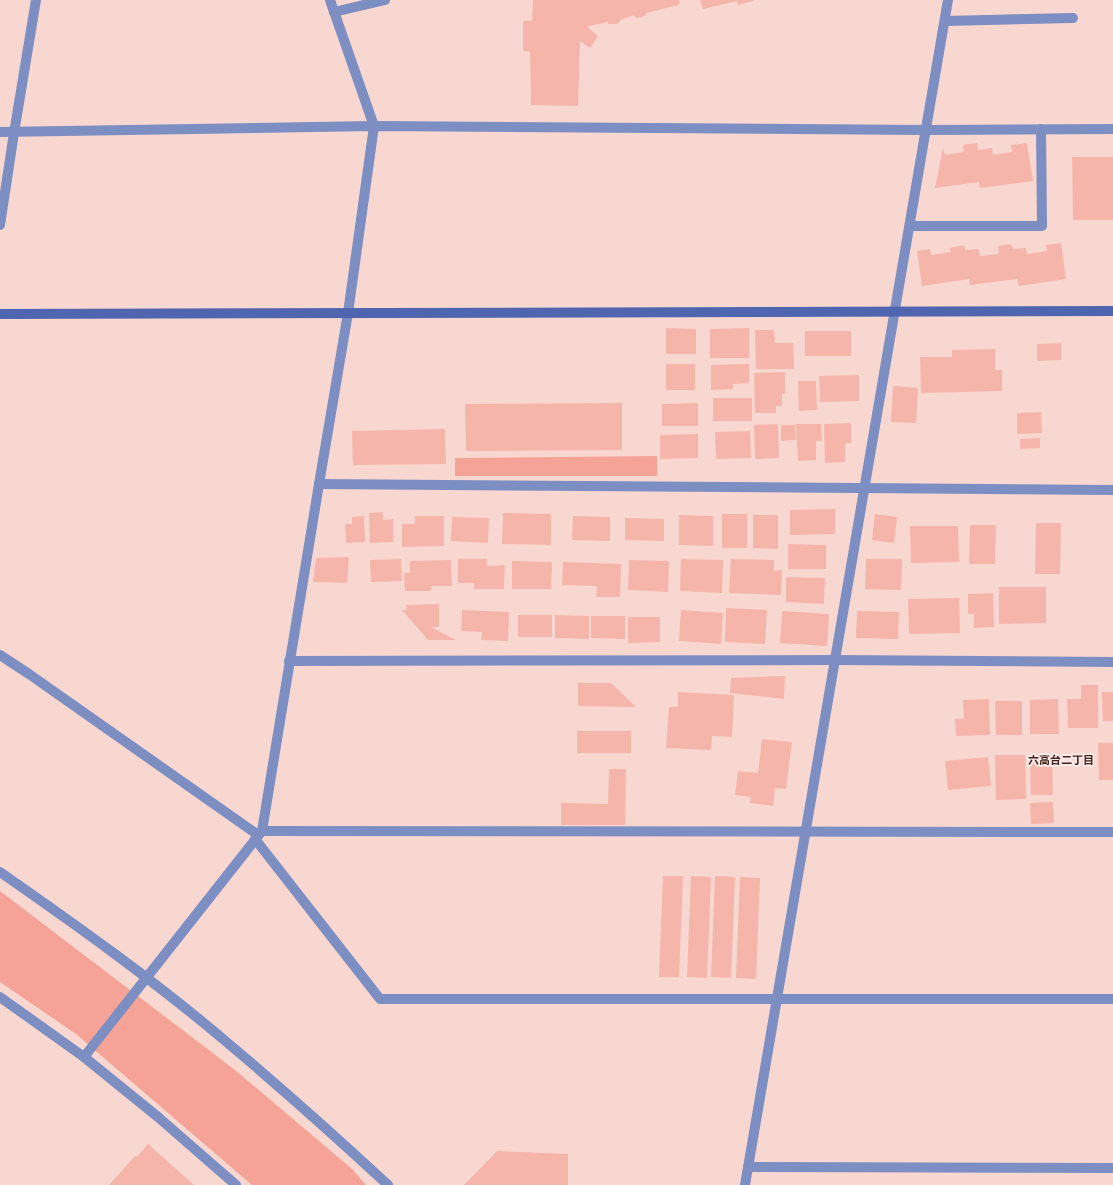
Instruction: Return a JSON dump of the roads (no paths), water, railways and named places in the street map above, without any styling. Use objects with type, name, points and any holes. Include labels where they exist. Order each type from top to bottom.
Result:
[{"type":"street","points":[[0,225],[36,0]]},
{"type":"street","points":[[84,1057],[258,835],[348,313],[374,126],[330,0]]},
{"type":"street","points":[[334,12],[385,0]]},
{"type":"street","points":[[745,1185],[948,0]]},
{"type":"street","points":[[945,21],[1074,18]]},
{"type":"street","points":[[0,132],[14,133],[374,126],[926,130],[1113,129]]},
{"type":"street","points":[[910,226],[1042,226],[1040,129]]},
{"type":"street","points":[[0,314],[1113,311]]},
{"type":"street","points":[[318,484],[1113,490]]},
{"type":"street","points":[[0,655],[258,835],[380,999],[1113,999]]},
{"type":"street","points":[[289,662],[835,660],[1113,662]]},
{"type":"street","points":[[258,835],[1113,832]]},
{"type":"street","points":[[0,872],[146,978],[222,1038],[294,1099],[388,1185]]},
{"type":"street","points":[[0,997],[84,1057],[158,1117],[236,1185]]},
{"type":"street","points":[[748,1167],[1113,1168]]},
{"type":"district","name":"六高台二丁目","points":[[1061,760]]}]
